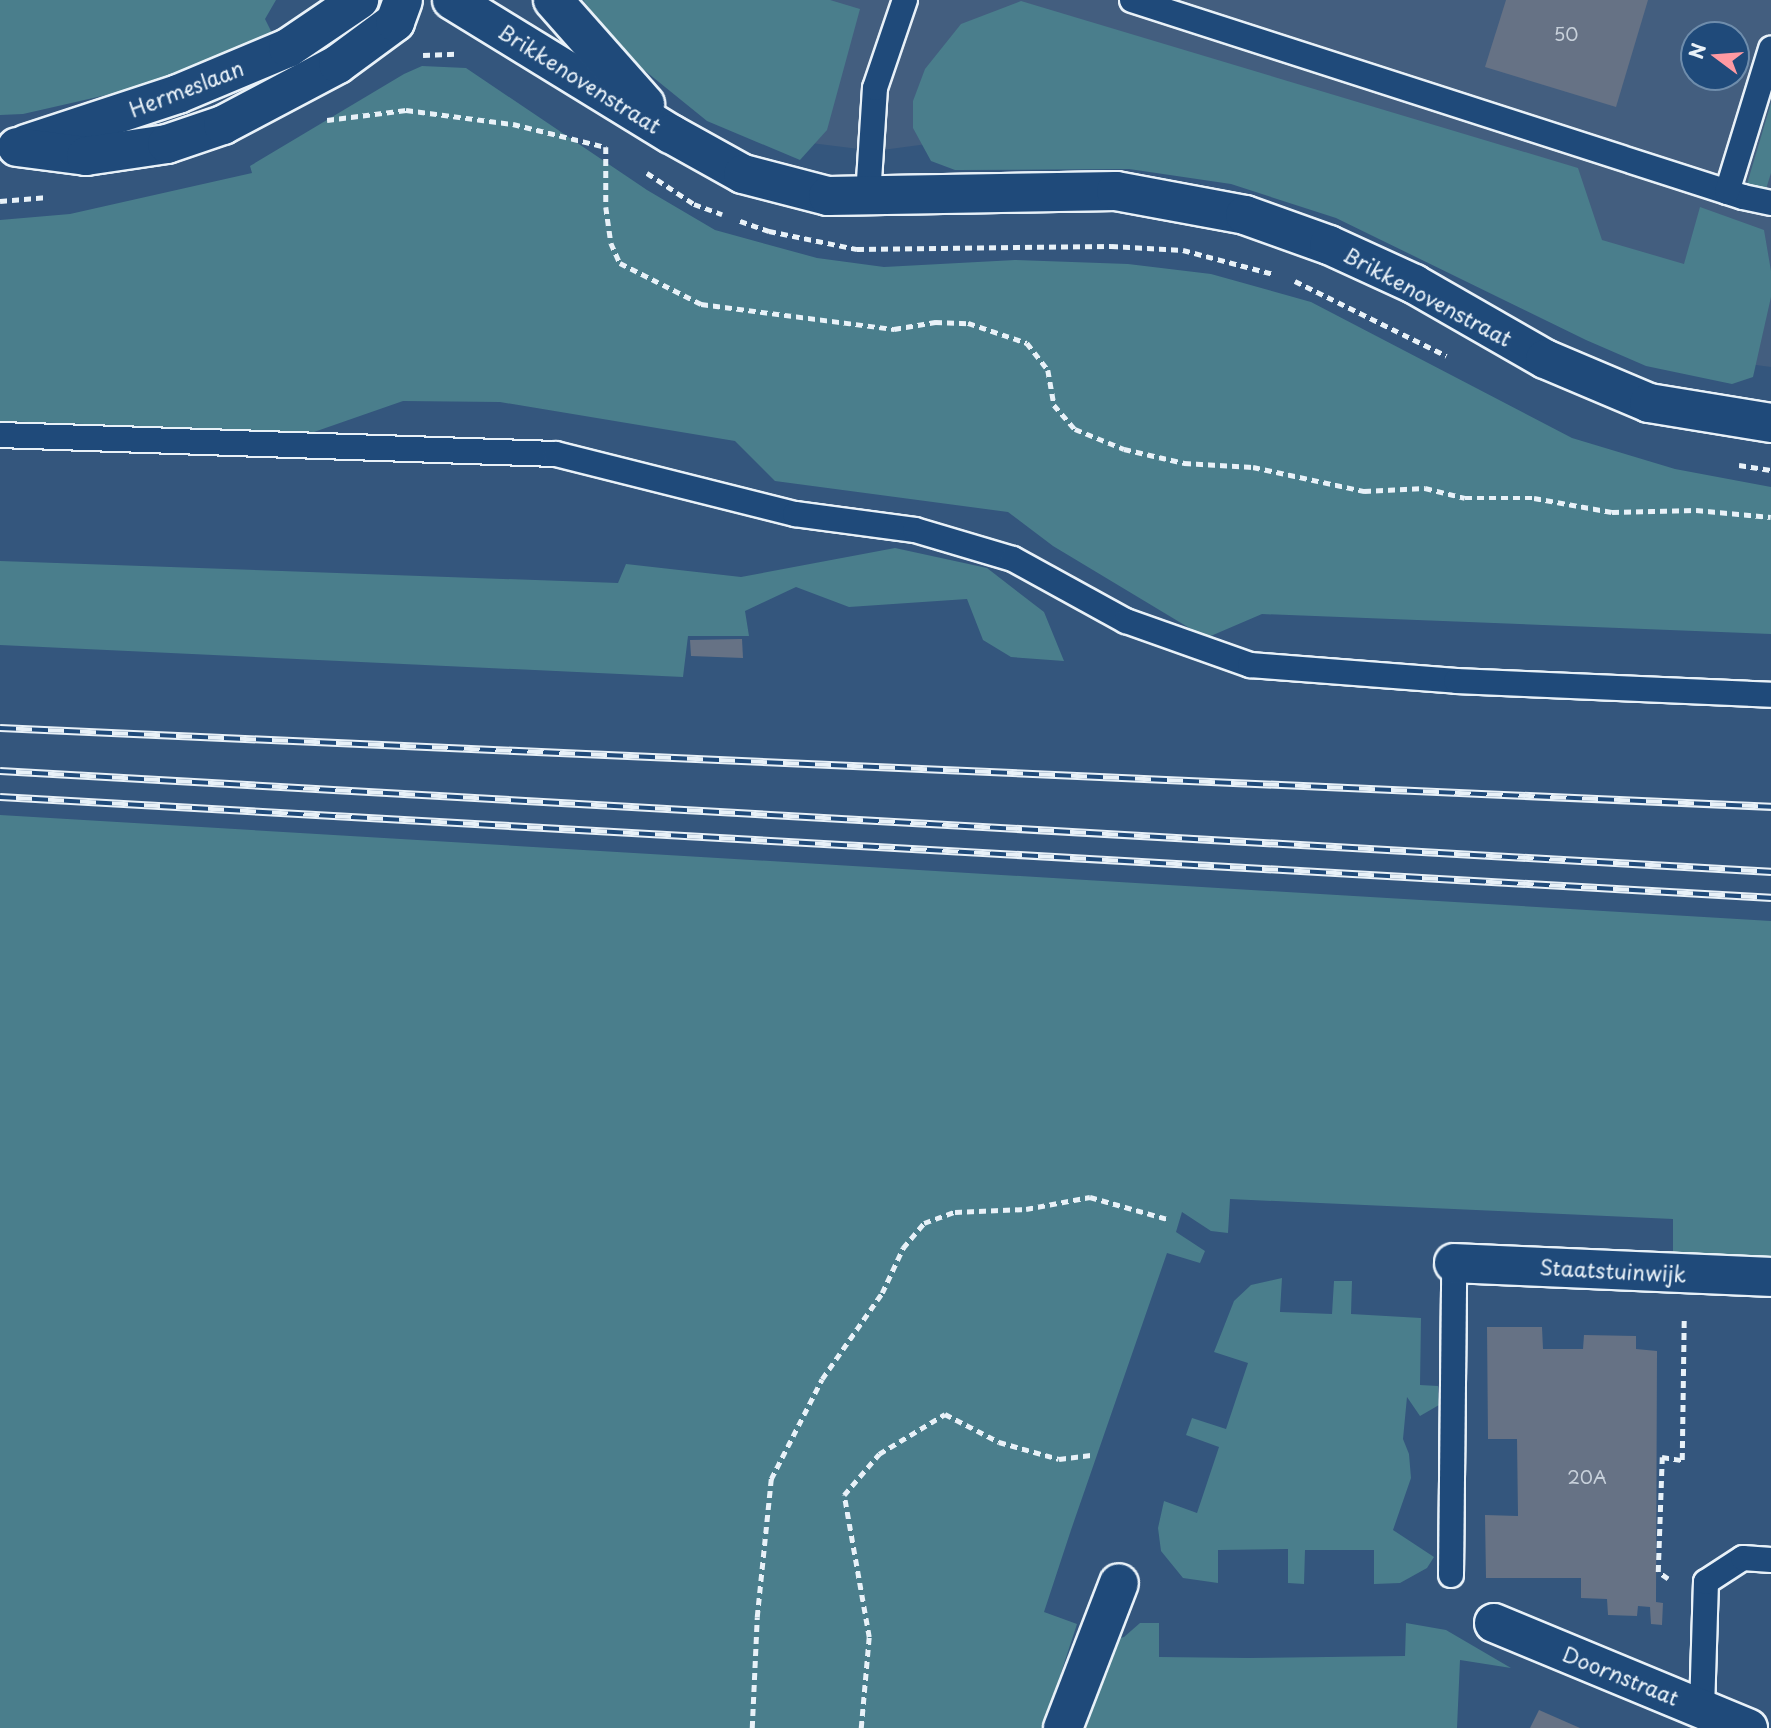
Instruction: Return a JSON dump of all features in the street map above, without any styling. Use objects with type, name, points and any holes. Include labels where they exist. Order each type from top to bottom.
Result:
[{"type":"street","name":"Hermeslaan","points":[[8,147],[178,94],[276,53],[315,33],[359,0]]},
{"type":"street","points":[[8,147],[86,156],[167,144],[223,125],[338,64],[395,22],[403,0]]},
{"type":"street","name":"Brikkenovenstraat","points":[[452,0],[671,134],[743,174],[828,196],[1116,191],[1245,215],[1329,245],[1414,285],[1545,359],[1649,403],[1771,423]]},
{"type":"street","name":"Brikkenovenstraat","points":[[553,0],[671,134]]},
{"type":"street","name":"Staatstuinwijk","points":[[1454,1262],[1771,1277]]},
{"type":"street","points":[[1063,1728],[1119,1583]]},
{"type":"street","name":"Doornstraat","points":[[1494,1623],[1748,1728]]},
{"type":"lane","points":[[868,196],[875,88],[905,0]]},
{"type":"lane","points":[[1132,0],[1727,192],[1771,203]]},
{"type":"lane","points":[[1727,192],[1771,49]]},
{"type":"lane","points":[[0,435],[556,454],[795,514],[915,530],[1013,559],[1126,621],[1250,665],[1456,681],[1771,695]]},
{"type":"lane","points":[[1451,1575],[1454,1262]]},
{"type":"lane","points":[[1702,1709],[1706,1583],[1743,1558],[1771,1560]]},
{"type":"path","points":[[420,55],[460,55]]},
{"type":"path","points":[[320,121],[406,110],[513,124],[607,147]]},
{"type":"path","points":[[586,132],[618,154]]},
{"type":"path","points":[[607,147],[606,207],[611,243],[620,264],[701,304],[894,329],[935,322],[968,323],[1027,343],[1048,370],[1054,405],[1074,429],[1124,449],[1184,463],[1253,467],[1364,491],[1425,488],[1465,498],[1534,498],[1612,512],[1696,510],[1771,517]]},
{"type":"path","points":[[639,169],[694,204],[769,231],[857,249],[1111,246],[1183,250],[1275,274]]},
{"type":"path","points":[[1287,278],[1458,362]]},
{"type":"path","points":[[1729,462],[1771,470]]},
{"type":"path","points":[[752,1728],[757,1617],[771,1479],[822,1379],[882,1293],[903,1248],[924,1223],[955,1212],[1026,1209],[1090,1197],[1168,1219]]},
{"type":"path","points":[[1668,1588],[1668,1576],[1658,1572],[1661,1457],[1682,1460],[1684,1315]]},
{"type":"path","points":[[862,1728],[869,1637],[844,1495],[879,1454],[945,1414],[999,1442],[1047,1456],[1059,1459],[1091,1455]]},
{"type":"shaded area","points":[[600,0],[1771,0],[1771,367],[1622,347],[1269,158],[994,135],[875,151],[763,137]]},
{"type":"green space","points":[[0,0],[276,0],[265,19],[274,37],[181,78],[23,114],[0,115]]},
{"type":"green space","points":[[583,0],[830,0],[860,9],[827,130],[800,160],[707,121],[623,53]]},
{"type":"green space","points":[[1021,1],[1578,168],[1602,240],[1684,264],[1700,207],[1764,230],[1771,271],[1771,297],[1753,377],[1732,384],[1646,366],[1586,340],[1336,218],[1231,184],[1129,169],[955,170],[931,161],[913,128],[913,101],[925,69],[961,24]]},
{"type":"green space","points":[[422,66],[466,68],[647,190],[715,230],[817,258],[884,267],[1015,260],[1128,264],[1211,274],[1311,302],[1572,438],[1675,469],[1771,487],[1771,634],[1262,614],[1206,638],[1053,546],[1008,512],[775,481],[735,441],[500,402],[403,401],[314,432],[0,421],[0,220],[70,214],[252,173],[250,166],[404,74]]},
{"type":"green space","points":[[1771,103],[1771,173],[1766,189],[1747,184]]},
{"type":"green space","points":[[895,548],[987,568],[1044,612],[1064,661],[1011,657],[983,640],[967,599],[849,607],[796,587],[745,611],[749,636],[688,636],[683,677],[0,645],[0,561],[618,583],[626,564],[741,577]]},
{"type":"green space","points":[[0,815],[1771,921],[1771,1258],[1673,1254],[1673,1219],[1230,1199],[1228,1233],[1211,1231],[1182,1212],[1176,1232],[1205,1251],[1200,1263],[1167,1253],[1071,1530],[1044,1612],[1077,1624],[1043,1728],[0,1728]]},
{"type":"green space","points":[[1282,1278],[1280,1312],[1332,1314],[1334,1281],[1352,1281],[1351,1314],[1421,1318],[1420,1385],[1438,1386],[1439,1405],[1420,1416],[1407,1397],[1403,1439],[1409,1454],[1411,1478],[1393,1530],[1434,1557],[1427,1568],[1400,1583],[1374,1584],[1374,1550],[1305,1550],[1304,1584],[1288,1583],[1288,1549],[1218,1550],[1218,1583],[1183,1578],[1161,1551],[1158,1528],[1164,1501],[1197,1513],[1219,1447],[1186,1435],[1192,1418],[1226,1429],[1248,1363],[1214,1352],[1234,1301],[1251,1285]]},
{"type":"green space","points":[[1140,1623],[1159,1623],[1159,1657],[1248,1658],[1405,1656],[1406,1623],[1446,1630],[1511,1668],[1460,1660],[1457,1728],[1080,1728],[1108,1641],[1124,1637]]},
{"type":"building","points":[[1506,0],[1648,0],[1616,107],[1485,67]]},
{"type":"building","points":[[742,639],[743,658],[691,656],[690,640]]},
{"type":"building","points":[[1487,1327],[1542,1327],[1543,1349],[1583,1349],[1584,1335],[1636,1336],[1636,1349],[1657,1351],[1656,1602],[1663,1603],[1662,1625],[1651,1624],[1650,1607],[1638,1606],[1637,1616],[1608,1615],[1607,1599],[1581,1598],[1581,1578],[1486,1578],[1485,1515],[1518,1516],[1517,1439],[1488,1439]]},
{"type":"building","points":[[1539,1710],[1580,1728],[1530,1728]]},
{"type":"railway","points":[[0,728],[1771,807]]},
{"type":"railway","points":[[0,771],[1771,872]]},
{"type":"railway","points":[[0,797],[1771,898]]}]
